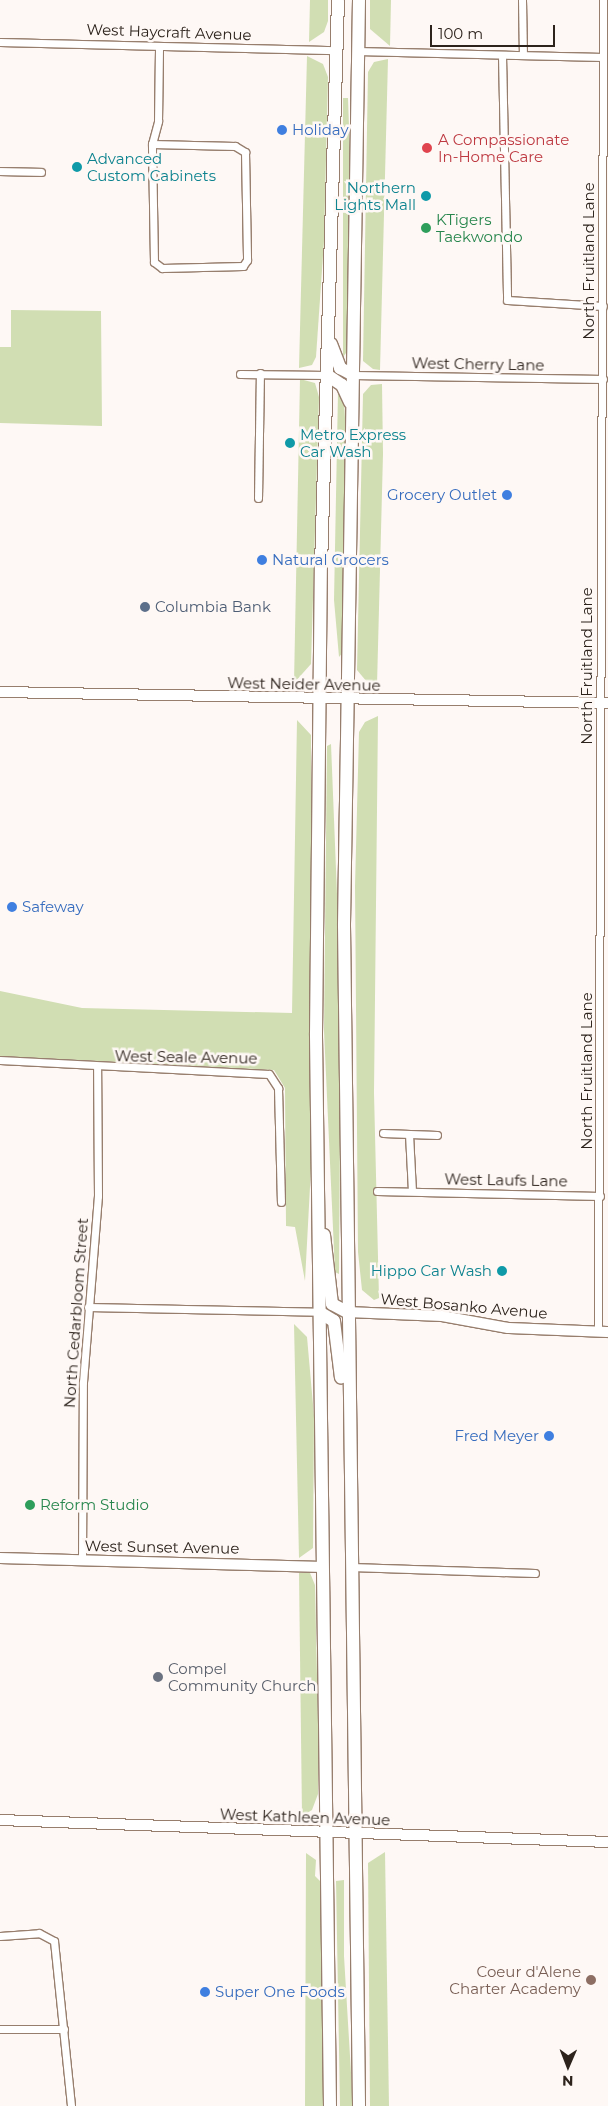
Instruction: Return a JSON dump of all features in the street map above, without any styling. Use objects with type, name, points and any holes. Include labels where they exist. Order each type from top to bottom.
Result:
[{"type":"highway","points":[[330,2106],[318,1223],[319,700],[338,0]]},
{"type":"highway","points":[[359,0],[346,700],[347,1312],[359,2106]]},
{"type":"highway","points":[[338,16],[344,37],[357,51]]},
{"type":"highway","points":[[337,50],[348,59],[356,91]]},
{"type":"highway","points":[[328,334],[340,368],[352,375]]},
{"type":"highway","points":[[327,374],[348,393],[352,410]]},
{"type":"highway","points":[[318,1223],[326,1240],[332,1304],[347,1312]]},
{"type":"highway","points":[[320,1312],[329,1315],[337,1330],[349,1413]]},
{"type":"main road","name":"West Neider Avenue","points":[[0,692],[319,700],[604,702]]},
{"type":"main road","name":"West Bosanko Avenue","points":[[347,1312],[400,1313],[508,1328],[603,1332]]},
{"type":"main road","name":"West Sunset Avenue","points":[[0,1558],[323,1567]]},
{"type":"main road","name":"West Kathleen Avenue","points":[[0,1820],[608,1842]]},
{"type":"street","points":[[522,0],[523,55]]},
{"type":"street","name":"North Fruitland Lane","points":[[603,0],[602,379],[605,392],[600,1196],[603,1332]]},
{"type":"street","name":"West Haycraft Avenue","points":[[0,42],[337,50]]},
{"type":"street","points":[[152,144],[235,146],[245,152],[247,260],[243,266],[162,268],[154,262],[152,144],[158,121],[159,46]]},
{"type":"street","points":[[357,51],[603,57]]},
{"type":"street","points":[[502,55],[507,300],[603,306]]},
{"type":"street","points":[[0,171],[41,172]]},
{"type":"street","points":[[258,498],[260,373]]},
{"type":"street","points":[[240,374],[327,374]]},
{"type":"street","name":"West Cherry Lane","points":[[352,375],[602,379]]},
{"type":"street","name":"West Seale Avenue","points":[[0,1060],[64,1062],[97,1068],[269,1074],[278,1088],[281,1202]]},
{"type":"street","name":"North Cedarbloom Street","points":[[82,1560],[83,1382],[99,1176],[97,1068]]},
{"type":"street","points":[[383,1133],[437,1134]]},
{"type":"street","points":[[409,1134],[412,1191]]},
{"type":"street","name":"West Laufs Lane","points":[[377,1191],[600,1196]]},
{"type":"street","points":[[88,1308],[320,1312]]},
{"type":"street","points":[[351,1567],[535,1573]]},
{"type":"street","points":[[0,1936],[40,1933],[54,1941],[71,2106]]},
{"type":"street","points":[[0,2029],[64,2029]]},
{"type":"green space","points":[[310,0],[328,0],[328,21],[324,32],[309,42]]},
{"type":"green space","points":[[370,0],[391,0],[390,46],[370,29]]},
{"type":"green space","points":[[307,56],[323,64],[328,77],[324,241],[316,357],[312,365],[299,368]]},
{"type":"green space","points":[[388,59],[380,370],[373,369],[363,361],[368,72],[374,62]]},
{"type":"green space","points":[[343,98],[348,98],[351,183],[349,349],[343,357]]},
{"type":"green space","points":[[11,310],[101,311],[102,426],[0,423],[0,347],[11,347]]},
{"type":"green space","points":[[300,379],[315,383],[319,397],[311,664],[294,683]]},
{"type":"green space","points":[[382,384],[383,454],[377,685],[367,682],[357,670],[363,394],[371,385]]},
{"type":"green space","points":[[338,392],[344,403],[347,447],[343,652],[339,657],[334,600]]},
{"type":"green space","points":[[378,716],[374,1093],[379,1298],[374,1300],[362,1290],[358,1252],[355,886],[359,732],[365,722]]},
{"type":"green space","points":[[297,720],[311,735],[311,1168],[305,1281],[295,1227],[286,1226],[285,1088],[274,1070],[0,1056],[0,991],[82,1008],[292,1013]]},
{"type":"green space","points":[[331,744],[341,995],[339,1274],[335,1272],[324,1031],[327,746]]},
{"type":"green space","points":[[294,1324],[307,1337],[314,1416],[313,1548],[299,1558]]},
{"type":"green space","points":[[299,1573],[310,1573],[315,1585],[318,1722],[318,1794],[312,1810],[302,1816]]},
{"type":"green space","points":[[385,1852],[389,2106],[370,2106],[368,1863]]},
{"type":"green space","points":[[306,1853],[316,1860],[315,1876],[321,1882],[324,2106],[305,2106]]},
{"type":"green space","points":[[344,1880],[344,1956],[353,2106],[340,2106],[336,1881]]},
{"type":"place","name":"Holiday","points":[[282,130]]},
{"type":"place","name":"A Compassionate In-Home Care","points":[[427,148]]},
{"type":"place","name":"Advanced Custom Cabinets","points":[[77,167]]},
{"type":"place","name":"Northern Lights Mall","points":[[426,196]]},
{"type":"place","name":"KTigers Taekwondo","points":[[426,228]]},
{"type":"place","name":"Metro Express Car Wash","points":[[290,443]]},
{"type":"place","name":"Grocery Outlet","points":[[507,495]]},
{"type":"place","name":"Natural Grocers","points":[[262,560]]},
{"type":"place","name":"Columbia Bank","points":[[145,607]]},
{"type":"place","name":"Safeway","points":[[12,907]]},
{"type":"place","name":"Hippo Car Wash","points":[[502,1271]]},
{"type":"place","name":"Fred Meyer","points":[[549,1436]]},
{"type":"place","name":"Reform Studio","points":[[30,1505]]},
{"type":"place","name":"Compel Community Church","points":[[158,1677]]},
{"type":"place","name":"Coeur d'Alene Charter Academy","points":[[591,1980]]},
{"type":"place","name":"Super One Foods","points":[[205,1992]]}]
